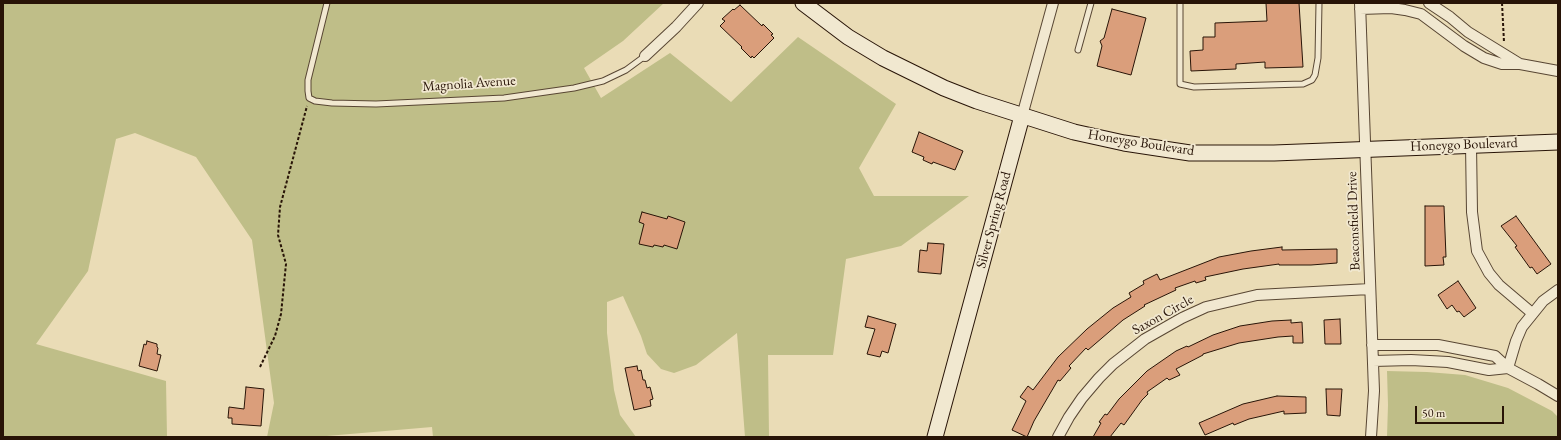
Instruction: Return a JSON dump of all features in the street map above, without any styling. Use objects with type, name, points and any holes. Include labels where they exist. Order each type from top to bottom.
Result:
[{"type":"main road","name":"Honeygo Boulevard","points":[[803,3],[848,37],[883,58],[944,88],[977,101],[1074,132],[1124,143],[1190,153],[1274,153],[1558,142]]},
{"type":"main road","name":"Silver Spring Road","points":[[935,437],[1022,116]]},
{"type":"street","name":"Magnolia Avenue","points":[[644,56],[676,27],[698,3]]},
{"type":"street","name":"Silver Spring Road","points":[[1022,116],[1053,3]]},
{"type":"street","points":[[1429,3],[1450,17],[1468,32],[1520,64]]},
{"type":"street","points":[[1360,6],[1391,8],[1421,14],[1464,46],[1484,58],[1502,64],[1520,64],[1558,71]]},
{"type":"street","name":"Beaconsfield Drive","points":[[1360,6],[1373,361],[1373,413],[1371,437]]},
{"type":"street","points":[[1471,145],[1474,232],[1477,251],[1481,260],[1499,286],[1532,313]]},
{"type":"street","name":"Saxon Circle","points":[[1058,437],[1082,398],[1113,364],[1144,339],[1182,318],[1206,307],[1257,295],[1370,289]]},
{"type":"street","points":[[1508,368],[1522,327],[1543,301],[1558,290]]},
{"type":"street","points":[[1372,345],[1438,345],[1495,356],[1508,368],[1558,396]]},
{"type":"street","points":[[1373,361],[1411,360],[1448,362],[1490,370],[1508,368]]},
{"type":"lane","points":[[309,98],[308,80],[327,3]]},
{"type":"lane","points":[[1078,50],[1091,3]]},
{"type":"lane","points":[[1180,3],[1180,84],[1194,87],[1303,84],[1312,80],[1315,75],[1318,58],[1319,3]]},
{"type":"lane","name":"Magnolia Avenue","points":[[309,98],[315,101],[332,103],[376,104],[504,98],[574,88],[603,82],[626,70],[644,56]]},
{"type":"path","points":[[1497,38],[1504,43],[1502,3]]},
{"type":"path","points":[[260,368],[275,336],[281,314],[286,264],[278,235],[280,207],[309,98]]},
{"type":"shaded area","points":[[3,3],[664,3],[623,41],[584,68],[601,98],[670,53],[731,102],[798,37],[896,104],[859,168],[874,196],[969,196],[901,246],[846,259],[833,355],[768,355],[769,437],[745,437],[737,333],[696,365],[674,373],[661,369],[647,354],[641,336],[623,296],[607,302],[607,333],[614,390],[620,415],[636,437],[433,437],[432,427],[315,437],[267,437],[274,403],[252,240],[196,157],[135,133],[116,139],[88,271],[36,344],[166,381],[167,437],[3,437]]},
{"type":"shaded area","points":[[1387,371],[1465,375],[1508,388],[1552,411],[1558,417],[1558,437],[1387,437]]},
{"type":"building","points":[[1266,3],[1299,3],[1303,67],[1265,68],[1265,62],[1236,64],[1236,69],[1191,71],[1190,51],[1203,50],[1203,37],[1215,37],[1215,23],[1267,21]]},
{"type":"building","points":[[740,5],[762,26],[763,24],[773,34],[771,35],[774,38],[754,58],[752,56],[751,58],[720,26],[725,21],[722,19]]},
{"type":"building","points":[[1112,9],[1146,18],[1131,75],[1097,66],[1102,46],[1100,41],[1104,38]]},
{"type":"building","points":[[919,132],[963,151],[955,170],[933,162],[932,164],[923,160],[924,157],[912,152]]},
{"type":"building","points":[[1425,206],[1444,206],[1446,257],[1443,257],[1444,265],[1425,266]]},
{"type":"building","points":[[642,212],[667,219],[668,216],[685,222],[677,249],[664,245],[663,247],[654,245],[653,247],[639,244],[644,224],[639,222]]},
{"type":"building","points":[[1516,216],[1551,264],[1537,274],[1532,267],[1530,268],[1515,247],[1517,246],[1501,226]]},
{"type":"building","points":[[928,243],[944,244],[941,274],[918,272],[920,250],[927,251]]},
{"type":"building","points":[[1282,247],[1282,250],[1337,249],[1337,263],[1311,265],[1279,264],[1243,269],[1205,277],[1206,280],[1196,283],[1195,281],[1175,288],[1176,290],[1144,305],[1145,306],[1123,320],[1088,350],[1086,348],[1069,366],[1071,368],[1060,381],[1058,380],[1034,421],[1027,437],[1012,430],[1026,401],[1020,397],[1028,386],[1033,390],[1058,357],[1087,329],[1113,308],[1131,297],[1129,293],[1144,284],[1143,281],[1157,274],[1160,280],[1219,257]]},
{"type":"building","points":[[1458,281],[1476,308],[1464,317],[1459,311],[1457,312],[1452,305],[1447,309],[1438,295]]},
{"type":"building","points":[[868,316],[896,324],[888,353],[882,351],[880,357],[867,354],[875,329],[865,327]]},
{"type":"building","points":[[1340,319],[1341,344],[1325,344],[1324,320]]},
{"type":"building","points":[[1291,320],[1291,323],[1302,322],[1303,343],[1293,343],[1293,336],[1278,337],[1239,343],[1203,354],[1176,369],[1180,375],[1169,380],[1167,378],[1147,392],[1148,394],[1124,425],[1121,423],[1110,437],[1093,437],[1101,423],[1099,422],[1105,414],[1107,415],[1119,399],[1147,371],[1176,351],[1213,335],[1240,326],[1272,321]]},
{"type":"building","points":[[147,341],[157,344],[157,354],[161,355],[157,371],[139,366],[144,344],[146,345]]},
{"type":"building","points":[[637,366],[638,371],[641,370],[643,380],[645,380],[647,388],[650,387],[653,399],[650,400],[651,406],[634,410],[625,368]]},
{"type":"building","points":[[246,387],[264,389],[261,426],[232,424],[232,418],[228,418],[229,407],[244,409]]},
{"type":"building","points":[[1326,389],[1342,389],[1340,416],[1327,415]]},
{"type":"building","points":[[1277,396],[1306,397],[1306,413],[1284,414],[1284,411],[1249,419],[1234,425],[1233,423],[1205,435],[1199,423],[1243,404]]}]
